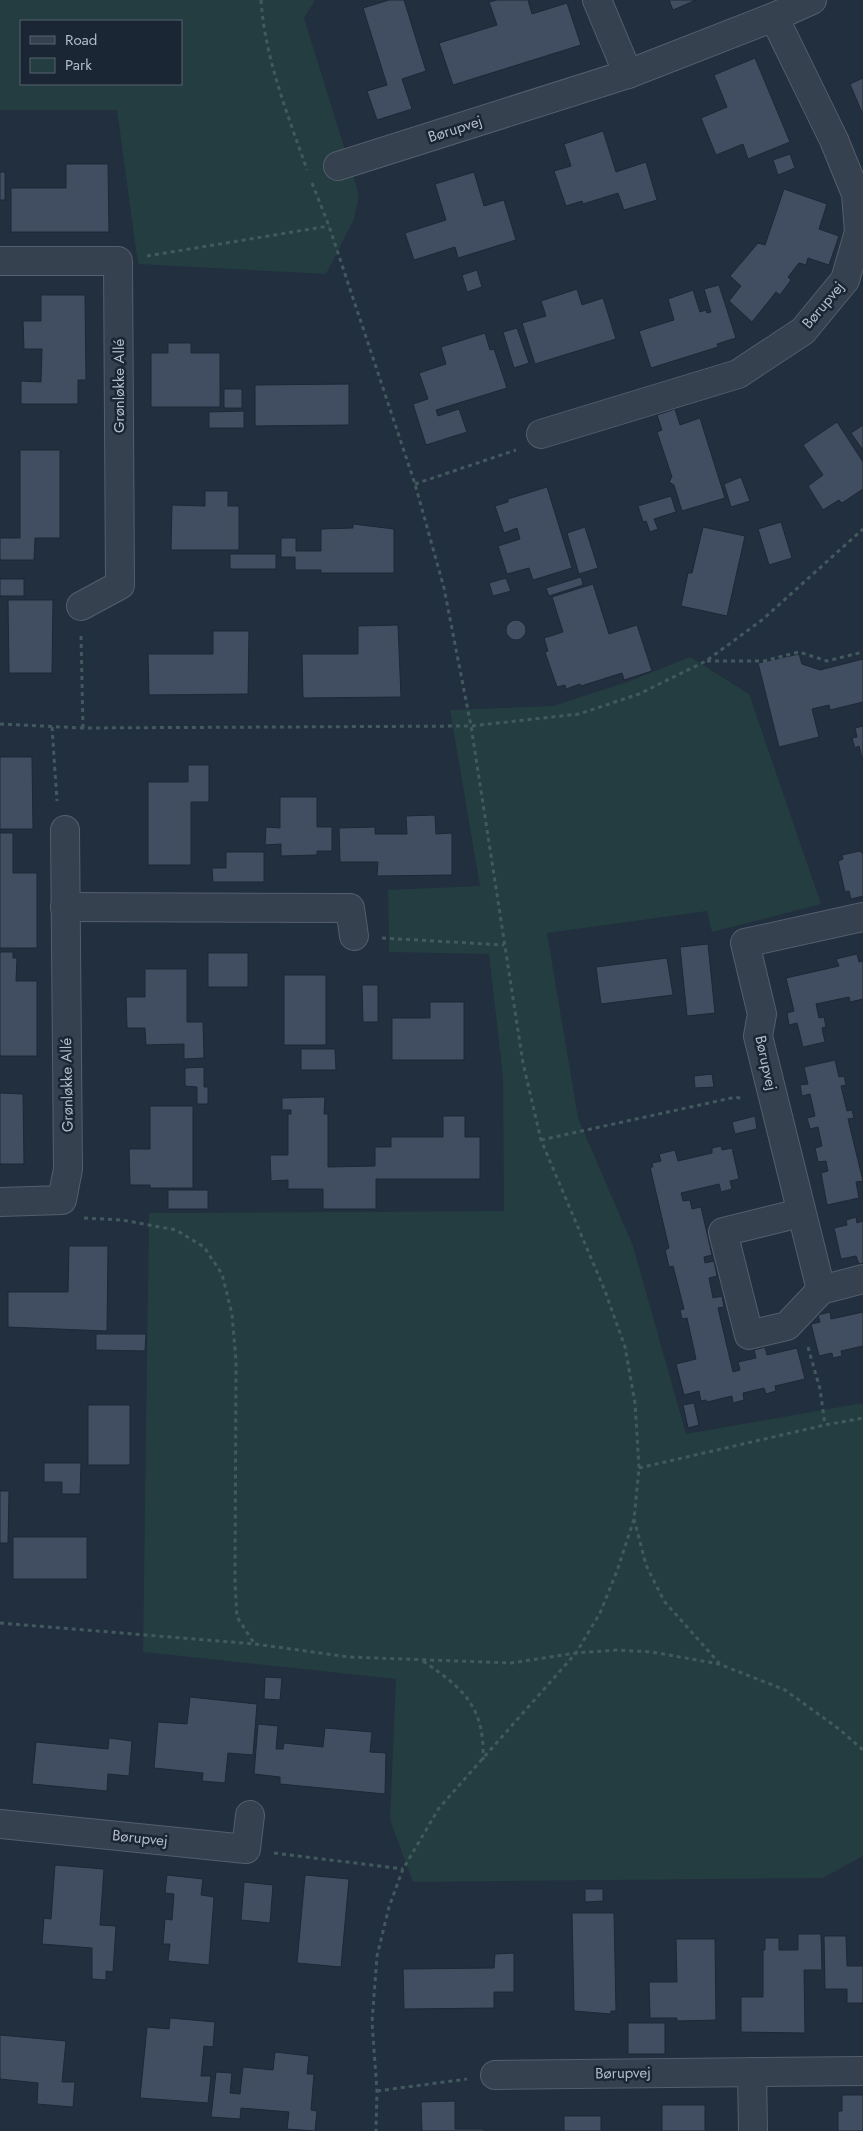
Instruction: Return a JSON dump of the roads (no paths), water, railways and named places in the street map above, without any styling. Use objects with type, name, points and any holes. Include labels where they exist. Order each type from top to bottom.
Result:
[{"type":"street","points":[[598,0],[628,74]]},
{"type":"street","name":"Børupvej","points":[[338,166],[628,74],[774,17],[812,0]]},
{"type":"street","name":"Børupvej","points":[[541,434],[738,374],[803,330],[846,280],[859,232],[856,194],[834,140],[774,17]]},
{"type":"street","name":"Grønløkke Allé","points":[[0,261],[118,261],[120,585],[81,606]]},
{"type":"street","name":"Grønløkke Allé","points":[[0,1202],[62,1200],[68,1170],[65,830]]},
{"type":"street","points":[[65,907],[350,908],[354,936]]},
{"type":"street","name":"Børupvej","points":[[821,1290],[800,1214],[758,1036],[762,1014],[745,943],[863,917]]},
{"type":"street","points":[[800,1214],[723,1232],[749,1335],[787,1326],[821,1290],[863,1279]]},
{"type":"street","name":"Børupvej","points":[[0,1824],[246,1849],[250,1815]]},
{"type":"street","name":"Børupvej","points":[[495,2075],[863,2071]]},
{"type":"street","points":[[752,2072],[753,2131]]}]
